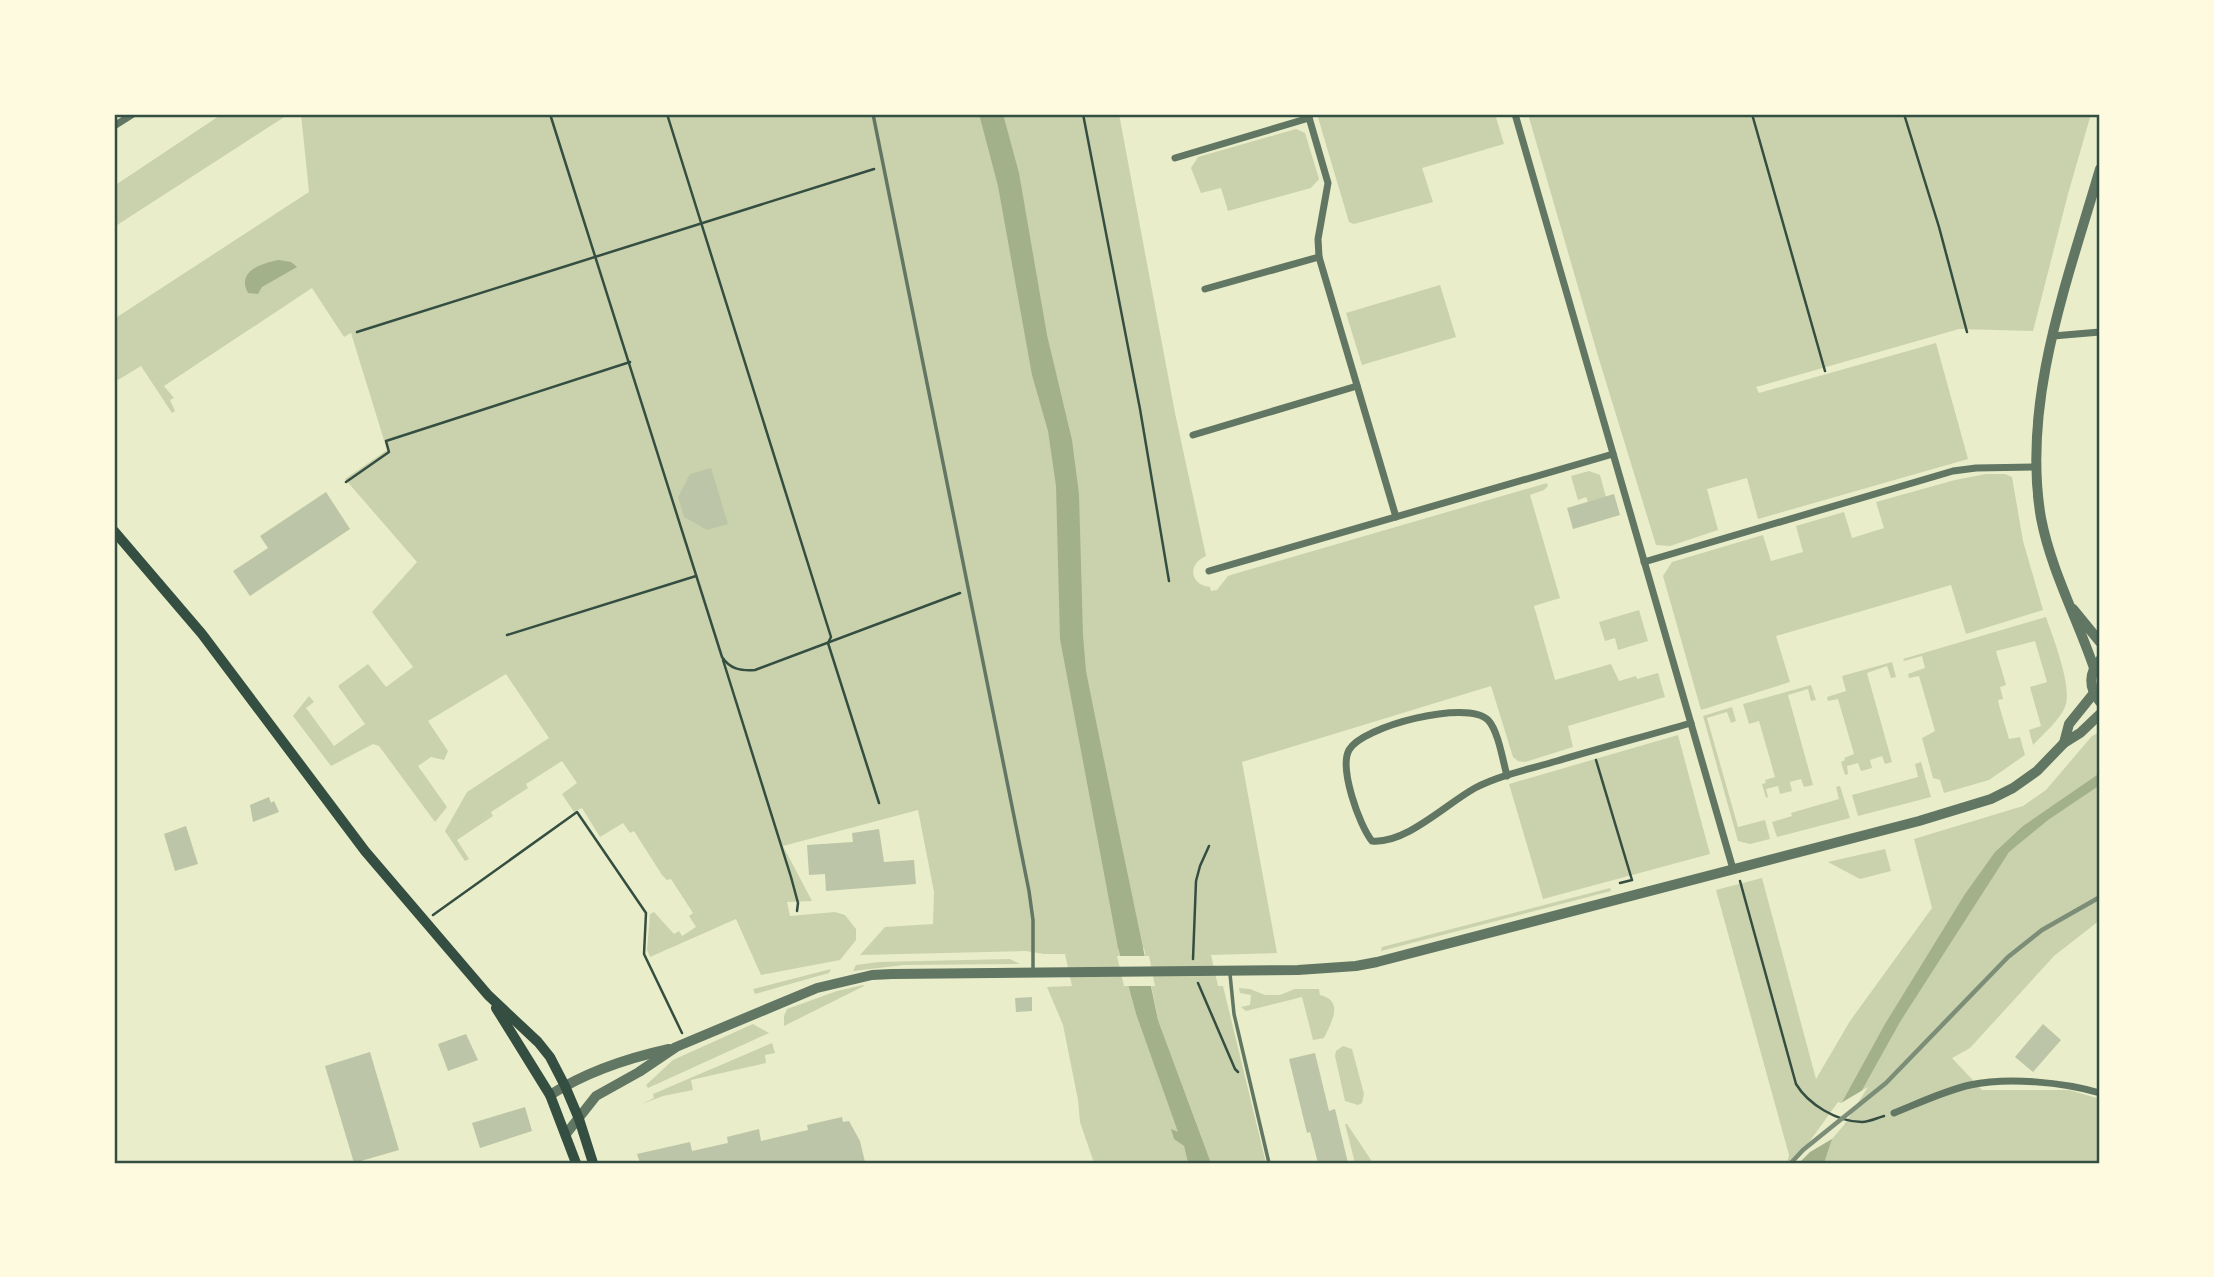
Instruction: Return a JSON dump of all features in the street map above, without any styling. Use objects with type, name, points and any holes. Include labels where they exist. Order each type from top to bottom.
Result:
[{"type":"main road","points":[[114,531],[202,634],[343,822],[425,922],[488,995],[538,1042],[550,1057],[579,1119],[593,1163]]},
{"type":"main road","points":[[488,995],[550,1095],[576,1163]]},
{"type":"street","points":[[114,126],[133,114]]},
{"type":"street","points":[[1515,114],[1733,869]]},
{"type":"street","points":[[1175,158],[1308,116],[1328,183],[1318,239],[1319,257],[1396,517]]},
{"type":"street","points":[[2064,743],[2069,724],[2097,697],[2091,680],[2097,664],[2070,606],[2049,549],[2035,467],[2040,401],[2053,336],[2100,169]]},
{"type":"street","points":[[1205,289],[1319,257]]},
{"type":"street","points":[[2053,336],[2100,332]]},
{"type":"street","points":[[1193,435],[1357,386]]},
{"type":"street","points":[[1209,571],[1613,454]]},
{"type":"street","points":[[1644,562],[1953,471],[2035,467]]},
{"type":"street","points":[[2070,606],[2100,642]]},
{"type":"street","points":[[1507,776],[1494,727],[1480,713],[1467,711],[1433,715],[1373,732],[1359,738],[1349,749],[1345,761],[1364,831],[1372,841],[1382,842],[1431,818],[1475,788],[1507,776],[1691,723]]},
{"type":"street","points":[[550,1095],[565,1086],[642,1055],[676,1047],[817,988],[872,975],[1298,970],[1356,966],[1919,821],[1991,799],[2037,771],[2064,743],[2080,733],[2100,714]]},
{"type":"street","points":[[566,1134],[596,1096],[676,1047]]},
{"type":"street","points":[[1894,1114],[1951,1090],[1994,1082],[2056,1084],[2100,1093]]},
{"type":"lane","points":[[873,114],[1029,891],[1033,920],[1031,961],[1034,973]]},
{"type":"lane","points":[[1226,971],[1269,1163]]},
{"type":"path","points":[[550,114],[791,877],[797,911]]},
{"type":"path","points":[[667,114],[831,637],[828,643],[879,803]]},
{"type":"path","points":[[1083,114],[1140,409],[1169,581]]},
{"type":"path","points":[[1752,114],[1825,371]]},
{"type":"path","points":[[1904,114],[1940,227],[1967,332]]},
{"type":"path","points":[[356,332],[884,166]]},
{"type":"path","points":[[346,482],[389,452],[386,441],[630,362]]},
{"type":"path","points":[[507,635],[696,576]]},
{"type":"path","points":[[722,657],[734,668],[755,670],[970,590]]},
{"type":"path","points":[[1594,751],[1632,880],[1620,883]]},
{"type":"path","points":[[425,922],[442,907],[577,812],[646,913],[644,954],[673,1018],[688,1042]]},
{"type":"path","points":[[1733,869],[1740,879],[1791,1074],[1801,1092],[1815,1104],[1849,1120],[1862,1122],[1894,1114]]},
{"type":"shaded area","points":[[222,114],[289,114],[114,227],[114,186]]},
{"type":"shaded area","points":[[301,114],[1119,114],[1175,413],[1206,556],[1194,569],[1193,574],[1198,582],[1210,587],[1211,591],[1217,590],[1228,576],[1234,574],[1547,483],[1548,486],[1544,490],[1530,495],[1560,598],[1534,606],[1555,680],[1611,664],[1619,681],[1658,673],[1665,697],[1568,726],[1573,747],[1525,762],[1513,757],[1491,686],[1242,762],[1277,953],[1211,955],[1218,986],[1223,986],[1266,1163],[1211,1163],[1158,1020],[1144,948],[1118,949],[1136,1014],[1179,1133],[1172,1130],[1184,1146],[1188,1163],[1094,1163],[1080,1122],[1063,1025],[1047,987],[1072,986],[1065,954],[1026,951],[860,955],[885,927],[933,924],[934,892],[918,810],[783,846],[812,901],[787,902],[790,916],[835,912],[845,915],[856,929],[856,940],[840,960],[761,975],[736,919],[650,957],[647,950],[650,914],[654,912],[674,934],[679,931],[682,936],[696,927],[689,916],[693,913],[671,879],[667,880],[662,875],[634,831],[630,833],[623,823],[600,837],[582,808],[574,812],[562,794],[577,783],[562,761],[526,784],[528,788],[491,812],[493,816],[457,840],[469,859],[465,861],[445,831],[467,792],[549,738],[506,674],[428,721],[448,751],[444,760],[431,757],[418,766],[447,807],[435,822],[379,746],[373,744],[331,766],[293,716],[309,696],[314,702],[306,708],[334,746],[365,724],[338,686],[368,664],[386,687],[413,667],[372,612],[417,562],[345,479],[387,450],[351,333],[344,337],[312,288],[164,386],[174,398],[170,400],[175,411],[172,413],[141,366],[118,380],[114,374],[114,319],[309,192]]},
{"type":"shaded area","points":[[979,114],[1003,114],[1019,173],[1047,335],[1072,440],[1079,494],[1086,671],[1158,1020],[1211,1163],[1188,1163],[1184,1146],[1174,1139],[1171,1129],[1178,1132],[1136,1014],[1118,948],[1060,639],[1056,486],[1048,431],[1032,375],[998,186]]},
{"type":"shaded area","points":[[1317,114],[1495,114],[1504,144],[1422,168],[1433,202],[1354,224],[1349,222]]},
{"type":"shaded area","points":[[1528,114],[2091,114],[2033,331],[1959,329],[1756,387],[1759,393],[1936,343],[1968,459],[1758,519],[1747,478],[1707,489],[1718,530],[1670,546],[1656,545]]},
{"type":"shaded area","points":[[1296,129],[1305,133],[1319,179],[1311,188],[1228,211],[1221,188],[1201,193],[1191,168],[1198,157]]},
{"type":"shaded area","points":[[279,260],[291,262],[297,267],[262,287],[258,294],[248,293],[245,279],[248,274],[265,263]]},
{"type":"shaded area","points":[[1440,285],[1456,337],[1362,365],[1346,313]]},
{"type":"shaded area","points":[[1589,471],[1600,475],[1606,497],[1588,502],[1586,497],[1578,500],[1571,476]]},
{"type":"shaded area","points":[[1986,474],[2005,474],[2012,477],[2023,541],[2043,610],[1966,634],[1951,585],[1776,636],[1790,682],[1701,710],[1663,576],[1672,562],[1763,535],[1771,561],[1803,552],[1796,526],[1844,512],[1852,538],[1884,528],[1876,502]]},
{"type":"shaded area","points":[[1639,610],[1648,641],[1618,650],[1615,638],[1605,641],[1599,622]]},
{"type":"shaded area","points":[[2046,617],[2064,675],[2067,698],[2065,707],[2033,745],[2029,730],[2041,726],[2030,687],[2047,682],[2035,641],[1996,651],[2006,685],[2000,687],[2003,699],[1998,700],[1999,705],[2009,739],[2020,737],[2025,755],[1989,780],[1944,793],[1940,780],[1933,778],[1922,738],[1935,731],[1919,676],[1909,678],[1908,674],[1925,668],[1922,656],[1904,661],[1903,659]]},
{"type":"shaded area","points":[[1892,662],[1896,677],[1891,678],[1887,666],[1867,673],[1892,762],[1885,764],[1882,756],[1870,760],[1872,768],[1861,771],[1858,763],[1847,766],[1848,774],[1845,775],[1841,762],[1854,754],[1838,699],[1828,701],[1827,697],[1846,691],[1842,676]]},
{"type":"shaded area","points":[[1811,685],[1816,700],[1811,701],[1808,689],[1788,695],[1813,785],[1804,787],[1801,779],[1790,782],[1792,791],[1780,794],[1778,786],[1766,789],[1766,798],[1762,784],[1775,777],[1759,721],[1749,724],[1743,704]]},
{"type":"shaded area","points":[[1732,707],[1736,721],[1731,723],[1727,712],[1707,718],[1738,827],[1765,820],[1770,839],[1750,844],[1738,841],[1703,716]]},
{"type":"shaded area","points":[[2100,732],[2100,920],[2054,956],[1970,1048],[1952,1058],[1982,1090],[2069,1090],[2100,1099],[2100,1163],[1787,1163],[1789,1155],[1716,890],[1762,878],[1816,1079],[1850,1021],[1932,908],[1914,839],[2023,806],[2046,790],[2092,736]]},
{"type":"shaded area","points":[[1678,735],[1710,854],[1543,899],[1509,784]]},
{"type":"shaded area","points":[[1921,762],[1931,797],[1858,816],[1852,795],[1918,777],[1915,764]]},
{"type":"shaded area","points":[[2100,773],[2100,785],[2048,820],[2009,852],[1900,1022],[1832,1139],[1824,1163],[1797,1163],[1841,1104],[1885,1024],[1965,894],[1995,852],[2023,826]]},
{"type":"shaded area","points":[[1840,786],[1850,818],[1777,837],[1772,822],[1792,816],[1791,813],[1839,799],[1836,787]]},
{"type":"shaded area","points":[[1885,849],[1891,871],[1860,879],[1828,862]]},
{"type":"shaded area","points":[[1610,888],[1611,891],[1381,951],[1382,947]]},
{"type":"shaded area","points":[[1010,959],[1020,964],[904,965],[853,971],[856,965],[879,962]]},
{"type":"shaded area","points":[[831,969],[829,973],[755,994],[753,989]]},
{"type":"shaded area","points":[[863,985],[784,1026],[787,1009],[837,991]]},
{"type":"shaded area","points":[[1239,988],[1265,995],[1280,995],[1295,989],[1319,989],[1320,995],[1328,998],[1334,1007],[1324,1038],[1313,1040],[1302,997],[1246,1011],[1241,1007],[1250,1005],[1251,995],[1240,993]]},
{"type":"shaded area","points":[[753,1024],[769,1033],[648,1088],[646,1085],[673,1060]]},
{"type":"shaded area","points":[[772,1043],[775,1053],[765,1055],[766,1063],[691,1080],[693,1090],[663,1096],[642,1104],[654,1098],[653,1094]]},
{"type":"shaded area","points":[[1343,1046],[1352,1049],[1364,1094],[1362,1103],[1358,1105],[1345,1101],[1335,1056],[1336,1051]]},
{"type":"shaded area","points":[[1347,1124],[1373,1163],[1353,1163]]},
{"type":"pier","points":[[1117,956],[1149,956],[1155,986],[1124,986]]},
{"type":"pier","points":[[1868,1087],[1832,1139],[1810,1152],[1799,1163],[1794,1163],[1838,1102],[1841,1103]]},
{"type":"building","points":[[711,468],[728,524],[707,530],[684,517],[678,497],[690,474]]},
{"type":"building","points":[[326,492],[350,529],[250,596],[233,571],[268,548],[260,536]]},
{"type":"building","points":[[1614,494],[1620,515],[1573,529],[1567,508]]},
{"type":"building","points":[[269,797],[279,812],[253,822],[250,805]]},
{"type":"building","points":[[186,826],[198,864],[175,871],[164,834]]},
{"type":"building","points":[[879,829],[884,862],[914,860],[916,884],[826,891],[825,874],[809,875],[807,845],[853,842],[852,833]]},
{"type":"building","points":[[1032,997],[1032,1011],[1016,1012],[1015,998]]},
{"type":"building","points":[[2043,1024],[2061,1040],[2033,1072],[2015,1057]]},
{"type":"building","points":[[466,1034],[478,1060],[448,1071],[438,1044]]},
{"type":"building","points":[[370,1052],[399,1150],[354,1163],[325,1066]]},
{"type":"building","points":[[1315,1053],[1329,1111],[1335,1109],[1348,1163],[1318,1163],[1310,1132],[1307,1133],[1289,1059]]},
{"type":"building","points":[[525,1107],[532,1131],[480,1148],[472,1123]]},
{"type":"building","points":[[842,1117],[843,1122],[849,1121],[860,1141],[865,1162],[640,1163],[637,1154],[690,1142],[692,1151],[728,1143],[727,1137],[759,1129],[761,1141],[808,1130],[807,1125]]},
{"type":"railway","points":[[1791,1163],[1803,1150],[1886,1083],[2008,957],[2042,930],[2100,897]]}]
